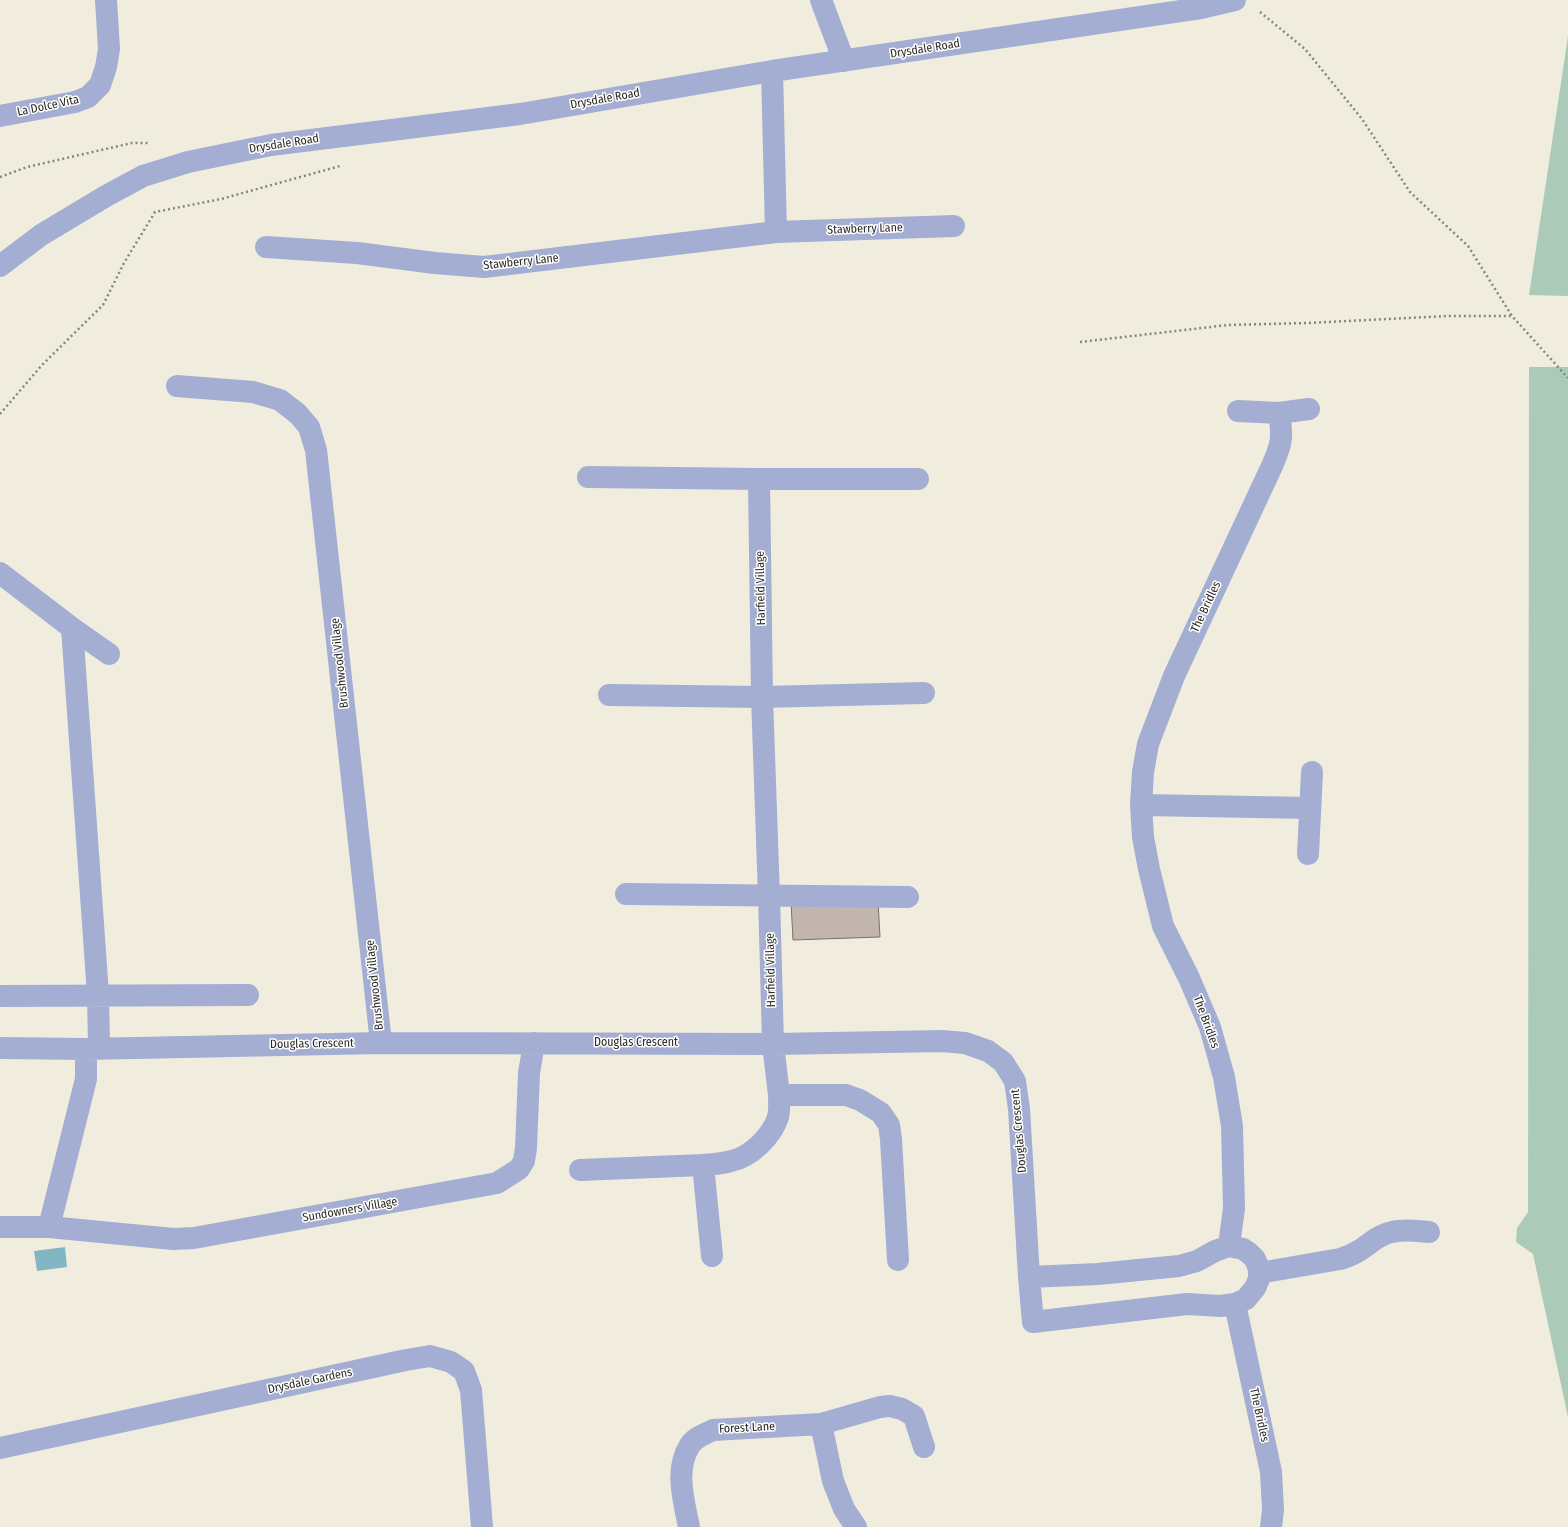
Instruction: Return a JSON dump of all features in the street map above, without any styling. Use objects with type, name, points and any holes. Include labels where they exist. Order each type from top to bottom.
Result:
[{"type":"street","name":"La Dolce Vita","points":[[0,116],[75,102],[88,97],[100,85],[106,67],[109,49],[106,0]]},
{"type":"street","points":[[821,0],[844,61]]},
{"type":"street","name":"Drysdale Road","points":[[0,266],[41,235],[106,196],[143,176],[188,162],[272,144],[520,114],[772,71],[1201,8],[1235,0]]},
{"type":"street","points":[[772,71],[776,232]]},
{"type":"street","name":"Stawberry Lane","points":[[266,247],[357,252],[435,263],[484,267],[776,232],[954,226]]},
{"type":"street","name":"Brushwood Village","points":[[177,386],[253,392],[280,400],[298,414],[309,427],[316,450],[381,1043]]},
{"type":"street","points":[[1238,411],[1279,413],[1309,409]]},
{"type":"street","name":"The Bridles","points":[[1229,1246],[1234,1208],[1232,1126],[1224,1077],[1210,1027],[1189,978],[1163,926],[1143,837],[1141,805],[1143,772],[1148,744],[1174,676],[1276,456],[1282,436],[1279,413]]},
{"type":"street","points":[[588,477],[918,479]]},
{"type":"street","name":"Harfield Village","points":[[580,1170],[703,1166],[732,1161],[743,1156],[759,1145],[772,1129],[780,1110],[772,1044],[769,896],[762,697],[759,479]]},
{"type":"street","points":[[0,573],[72,628],[109,654]]},
{"type":"street","points":[[49,1227],[86,1079],[92,1048],[98,994],[72,628]]},
{"type":"street","points":[[609,695],[762,697],[924,693]]},
{"type":"street","points":[[1308,854],[1312,772]]},
{"type":"street","points":[[1141,805],[1310,808]]},
{"type":"street","points":[[626,894],[908,897]]},
{"type":"street","points":[[0,996],[98,994],[248,995]]},
{"type":"street","name":"Douglas Crescent","points":[[0,1048],[92,1048],[381,1043],[772,1044],[942,1041],[965,1043],[988,1051],[1003,1062],[1015,1081],[1019,1109],[1033,1322],[1187,1304],[1220,1306],[1235,1304]]},
{"type":"street","name":"Sundowners Village","points":[[0,1227],[49,1227],[173,1239],[194,1238],[497,1183],[519,1169],[524,1161],[526,1148],[529,1074],[534,1043]]},
{"type":"street","points":[[779,1095],[846,1095],[869,1104],[881,1113],[889,1125],[891,1139],[898,1260]]},
{"type":"street","points":[[703,1166],[712,1256]]},
{"type":"street","points":[[1259,1273],[1345,1257],[1360,1250],[1377,1238],[1391,1232],[1430,1232]]},
{"type":"street","points":[[1029,1277],[1098,1274],[1179,1266],[1197,1261],[1215,1251],[1229,1246],[1243,1249],[1249,1253],[1255,1259],[1259,1273],[1259,1279],[1255,1288],[1246,1299],[1235,1304]]},
{"type":"street","name":"The Bridles","points":[[1235,1304],[1271,1472],[1273,1510],[1271,1527]]},
{"type":"street","name":"Drysdale Gardens","points":[[0,1448],[430,1356],[451,1362],[464,1371],[471,1390],[482,1527]]},
{"type":"street","name":"Forest Lane","points":[[689,1527],[681,1486],[683,1462],[690,1445],[700,1436],[713,1430],[821,1424],[880,1407],[890,1406],[902,1409],[914,1416],[924,1447]]},
{"type":"street","points":[[821,1424],[833,1481],[844,1509],[856,1527]]},
{"type":"path","points":[[1258,10],[1305,49],[1362,119],[1410,192],[1468,246],[1512,316],[1568,378]]},
{"type":"path","points":[[0,414],[42,365],[103,306],[124,263],[156,212],[221,199],[344,166]]},
{"type":"path","points":[[1080,342],[1228,324],[1306,323],[1448,316],[1512,316]]},
{"type":"green space","points":[[1568,36],[1568,296],[1529,295]]},
{"type":"green space","points":[[1529,367],[1568,367],[1568,1417],[1533,1254],[1516,1242],[1517,1228],[1528,1212]]},
{"type":"water","points":[[65,1247],[67,1267],[37,1271],[34,1251]]},
{"type":"building","points":[[878,900],[880,937],[793,940],[791,902]]}]
